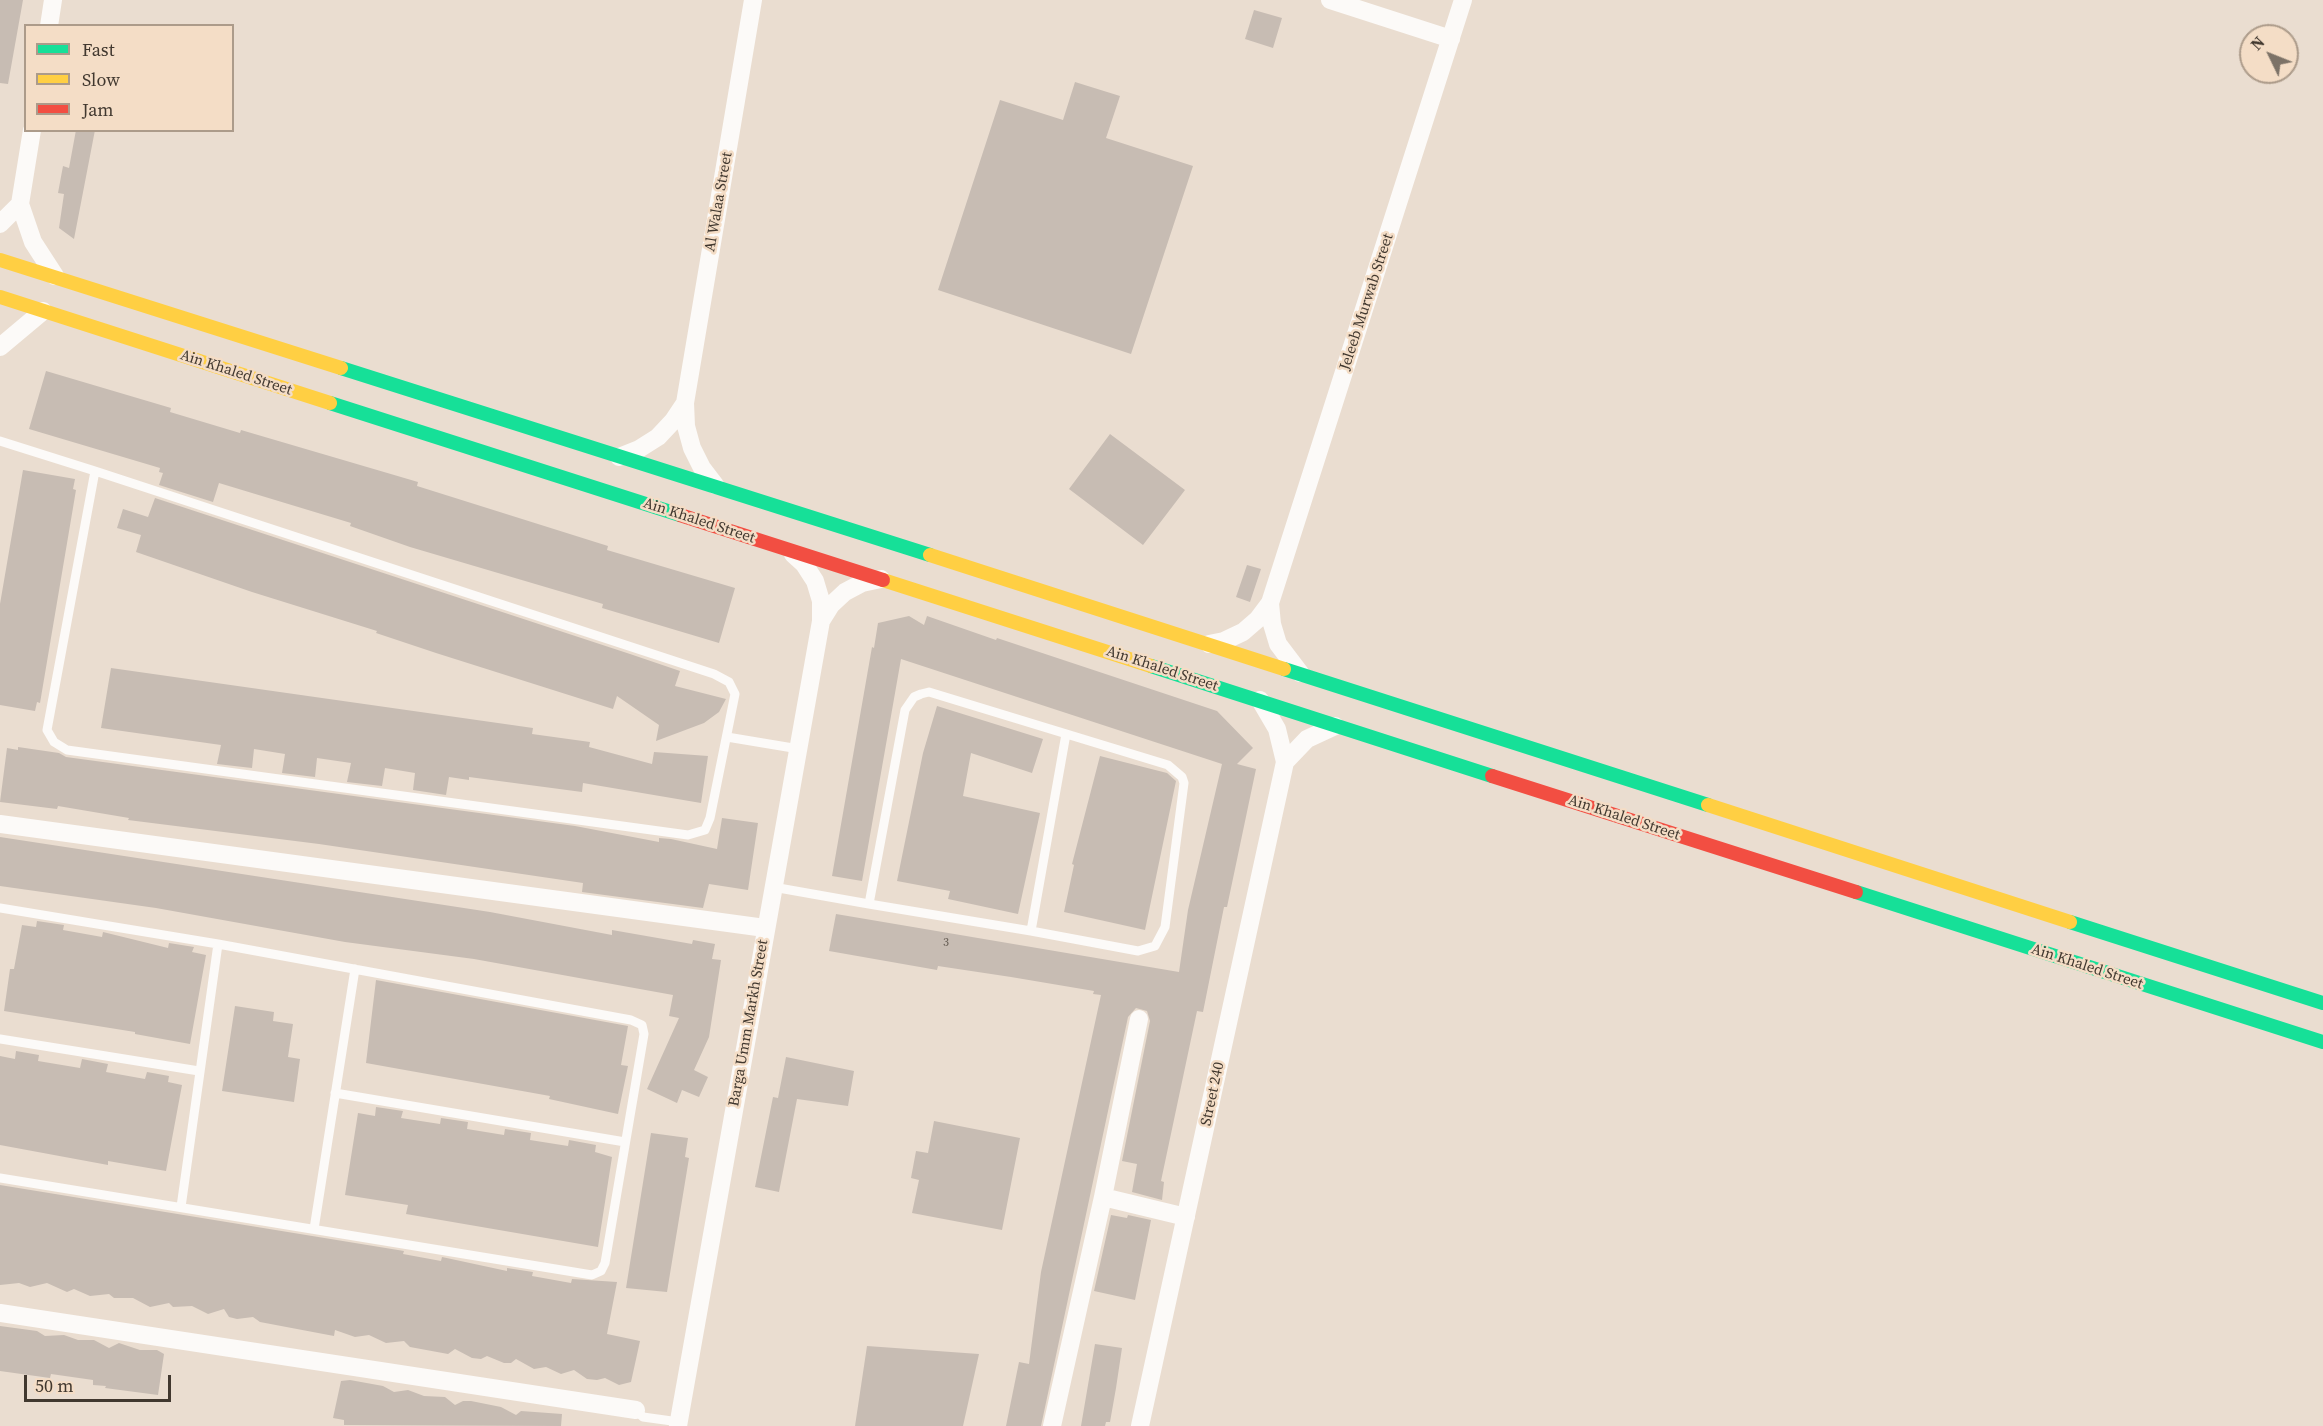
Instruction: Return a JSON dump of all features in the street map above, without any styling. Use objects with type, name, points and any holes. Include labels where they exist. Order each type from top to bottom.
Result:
[{"type":"street","points":[[49,24],[53,0]]},
{"type":"street","name":"Al Walaa Street","points":[[716,486],[702,468],[692,448],[686,426],[685,403],[753,0]]},
{"type":"street","points":[[1330,0],[1451,39]]},
{"type":"street","name":"Jeleeb Murwab Street","points":[[1205,645],[1224,641],[1242,632],[1258,619],[1270,603],[1463,0]]},
{"type":"street","points":[[32,132],[20,204],[33,242],[55,276]]},
{"type":"street","points":[[0,224],[20,204]]},
{"type":"street","points":[[0,260],[716,486],[2323,1004]]},
{"type":"street","name":"Ain Khaled Street","points":[[0,297],[2323,1042]]},
{"type":"street","points":[[0,347],[43,311]]},
{"type":"street","name":"Al Walaa Street","points":[[619,457],[639,449],[658,437],[685,403]]},
{"type":"street","name":"Barga Umm Markh Street","points":[[678,1424],[821,621],[820,601],[814,581],[804,564],[790,550]]},
{"type":"street","name":"Barga Umm Markh Street","points":[[821,621],[831,605],[846,592],[862,583],[881,579]]},
{"type":"street","name":"Jeleeb Murwab Street","points":[[1270,603],[1272,624],[1278,644],[1289,662],[1304,676]]},
{"type":"street","name":"Street 240","points":[[1140,1426],[1285,762],[1277,729],[1260,700]]},
{"type":"street","points":[[1285,762],[1307,740],[1335,726]]},
{"type":"street","points":[[0,824],[765,928]]},
{"type":"street","points":[[1052,1426],[1103,1197],[1139,1019]]},
{"type":"street","points":[[1103,1197],[1186,1217]]},
{"type":"street","points":[[0,1313],[636,1410]]},
{"type":"lane","points":[[0,441],[95,471],[714,674],[729,682],[735,694],[710,818],[705,830],[688,835],[68,750],[54,742],[47,730],[95,471]]},
{"type":"lane","points":[[772,886],[869,904],[1031,931],[1138,951],[1155,945],[1165,927],[1184,783],[1182,777],[1168,765],[929,692],[914,697],[905,710],[869,904]]},
{"type":"lane","points":[[1031,931],[1066,734]]},
{"type":"lane","points":[[727,737],[799,749]]},
{"type":"lane","points":[[0,908],[218,944],[638,1021],[642,1025],[644,1034],[605,1263],[601,1271],[592,1275],[0,1178]]},
{"type":"lane","points":[[182,1207],[218,944]]},
{"type":"lane","points":[[314,1229],[355,969]]},
{"type":"lane","points":[[0,1039],[199,1071]]},
{"type":"lane","points":[[335,1093],[625,1143]]},
{"type":"lane","points":[[636,1410],[643,1417],[678,1424]]},
{"type":"building","points":[[0,0],[23,0],[8,84],[0,83]]},
{"type":"building","points":[[1254,10],[1282,18],[1273,48],[1245,39]]},
{"type":"building","points":[[1075,82],[1120,96],[1106,138],[1193,166],[1131,354],[938,290],[1000,100],[1063,120]]},
{"type":"building","points":[[76,132],[95,132],[74,239],[59,228],[64,194],[58,193],[63,166],[69,168]]},
{"type":"building","points":[[46,371],[171,408],[170,412],[240,433],[241,430],[418,482],[417,486],[608,546],[607,550],[735,588],[719,643],[602,608],[603,604],[410,547],[350,526],[351,523],[219,483],[213,502],[159,485],[163,473],[159,472],[160,468],[29,429]]},
{"type":"building","points":[[1110,434],[1185,490],[1143,545],[1069,489]]},
{"type":"building","points":[[23,470],[75,479],[73,489],[76,490],[40,703],[37,702],[35,711],[0,705],[0,604]]},
{"type":"building","points":[[155,498],[680,671],[675,686],[726,699],[719,712],[704,723],[656,741],[659,725],[617,696],[613,709],[436,653],[376,633],[377,631],[252,592],[136,552],[141,535],[117,528],[123,509],[148,517]]},
{"type":"building","points":[[1247,565],[1261,569],[1250,602],[1236,597]]},
{"type":"building","points":[[909,616],[924,625],[927,616],[1217,711],[1253,748],[1237,764],[1256,769],[1227,907],[1224,907],[1203,1012],[1197,1011],[1161,1181],[1164,1182],[1162,1200],[1132,1192],[1137,1164],[1122,1161],[1150,1021],[1147,1011],[1136,1008],[1128,1017],[1041,1426],[1006,1426],[1019,1362],[1029,1364],[1041,1272],[1101,995],[1093,994],[1094,991],[1011,977],[938,966],[937,970],[829,951],[836,914],[1179,972],[1188,910],[1222,764],[901,659],[862,881],[832,876],[878,623]]},
{"type":"building","points":[[111,668],[533,728],[532,734],[590,742],[589,747],[652,764],[654,752],[708,756],[701,803],[583,783],[582,792],[469,777],[469,780],[449,777],[446,795],[413,790],[415,773],[385,768],[382,786],[347,782],[351,763],[317,758],[315,777],[282,773],[285,754],[254,749],[252,768],[217,764],[221,745],[101,728]]},
{"type":"building","points":[[937,706],[1043,739],[1032,773],[971,753],[963,796],[1040,813],[1018,914],[948,899],[950,891],[897,881],[923,753]]},
{"type":"building","points":[[18,747],[59,753],[66,757],[575,826],[659,842],[659,838],[671,839],[717,849],[722,818],[758,823],[748,890],[709,884],[703,908],[582,892],[583,883],[319,844],[128,820],[129,818],[58,806],[57,809],[0,802],[7,748],[18,750]]},
{"type":"building","points":[[1100,756],[1167,773],[1176,781],[1145,930],[1064,912],[1074,865],[1072,864]]},
{"type":"building","points":[[0,837],[490,912],[612,935],[612,930],[692,944],[693,940],[715,944],[712,959],[721,960],[709,1037],[694,1070],[708,1077],[699,1097],[682,1090],[677,1103],[647,1089],[679,1018],[669,1016],[673,995],[474,959],[345,942],[156,908],[0,886]]},
{"type":"building","points":[[37,921],[64,925],[63,930],[102,937],[103,932],[168,948],[169,943],[194,947],[192,952],[206,955],[190,1044],[135,1034],[135,1032],[4,1011],[10,969],[14,969],[22,925],[36,927]]},
{"type":"building","points":[[376,980],[628,1026],[621,1065],[628,1066],[618,1114],[549,1099],[550,1096],[366,1063]]},
{"type":"building","points":[[235,1006],[274,1012],[273,1021],[293,1024],[288,1057],[300,1059],[294,1102],[222,1091]]},
{"type":"building","points":[[16,1051],[39,1055],[38,1061],[80,1068],[82,1059],[108,1064],[106,1072],[145,1079],[147,1072],[169,1076],[168,1082],[182,1085],[166,1171],[108,1161],[108,1165],[0,1145],[0,1056],[15,1059]]},
{"type":"building","points":[[786,1057],[854,1071],[848,1106],[797,1099],[779,1192],[755,1187],[773,1097],[778,1098]]},
{"type":"building","points":[[376,1107],[403,1111],[401,1118],[440,1124],[441,1118],[468,1122],[467,1129],[504,1135],[505,1129],[531,1133],[530,1140],[568,1146],[569,1140],[596,1145],[595,1152],[612,1157],[598,1247],[406,1214],[408,1205],[345,1195],[358,1113],[375,1116]]},
{"type":"building","points":[[934,1121],[1020,1138],[1002,1230],[912,1213],[919,1180],[911,1178],[916,1151],[928,1153]]},
{"type":"building","points":[[651,1133],[688,1138],[685,1157],[689,1158],[667,1292],[626,1288]]},
{"type":"building","points":[[0,1185],[404,1251],[403,1254],[441,1261],[442,1257],[507,1271],[507,1268],[533,1272],[532,1276],[571,1283],[572,1279],[617,1282],[607,1334],[640,1341],[631,1382],[619,1385],[605,1378],[587,1379],[574,1370],[561,1374],[546,1367],[534,1369],[516,1359],[511,1363],[504,1363],[487,1356],[481,1359],[472,1358],[455,1349],[448,1354],[410,1347],[404,1341],[386,1343],[369,1335],[355,1337],[335,1330],[334,1336],[260,1322],[253,1317],[237,1319],[229,1317],[224,1309],[208,1314],[192,1306],[173,1307],[169,1303],[150,1307],[133,1298],[114,1298],[109,1294],[90,1296],[74,1289],[67,1292],[47,1283],[30,1287],[19,1283],[0,1285]]},
{"type":"building","points":[[1111,1215],[1127,1218],[1128,1215],[1151,1220],[1135,1300],[1094,1291]]},
{"type":"building","points":[[0,1326],[37,1331],[45,1336],[64,1335],[78,1340],[94,1340],[109,1348],[119,1343],[140,1350],[157,1350],[164,1354],[158,1395],[105,1388],[106,1386],[93,1385],[93,1380],[51,1374],[50,1378],[0,1371]]},
{"type":"building","points":[[1095,1344],[1122,1348],[1116,1388],[1110,1422],[1106,1422],[1105,1426],[1081,1426]]},
{"type":"building","points":[[867,1346],[979,1354],[963,1426],[855,1426]]},
{"type":"building","points":[[350,1380],[383,1386],[394,1392],[408,1390],[424,1396],[445,1397],[455,1405],[463,1401],[471,1401],[501,1407],[516,1415],[521,1411],[562,1414],[561,1426],[344,1425],[344,1420],[333,1418],[341,1381]]},
{"type":"traffic: fast","points":[[341,368],[930,555]]},
{"type":"traffic: fast","points":[[330,403],[680,515]]},
{"type":"traffic: fast","points":[[1151,666],[1492,776]]},
{"type":"traffic: fast","points":[[1284,669],[1708,805]]},
{"type":"traffic: fast","points":[[1856,892],[2323,1042]]},
{"type":"traffic: fast","points":[[2070,922],[2323,1003]]},
{"type":"traffic: slow","points":[[0,260],[341,368]]},
{"type":"traffic: slow","points":[[0,297],[330,403]]},
{"type":"traffic: slow","points":[[930,555],[1284,669]]},
{"type":"traffic: slow","points":[[883,580],[1151,666]]},
{"type":"traffic: slow","points":[[1708,805],[2070,922]]},
{"type":"traffic: jam","points":[[680,515],[883,580]]},
{"type":"traffic: jam","points":[[1492,776],[1856,892]]}]
